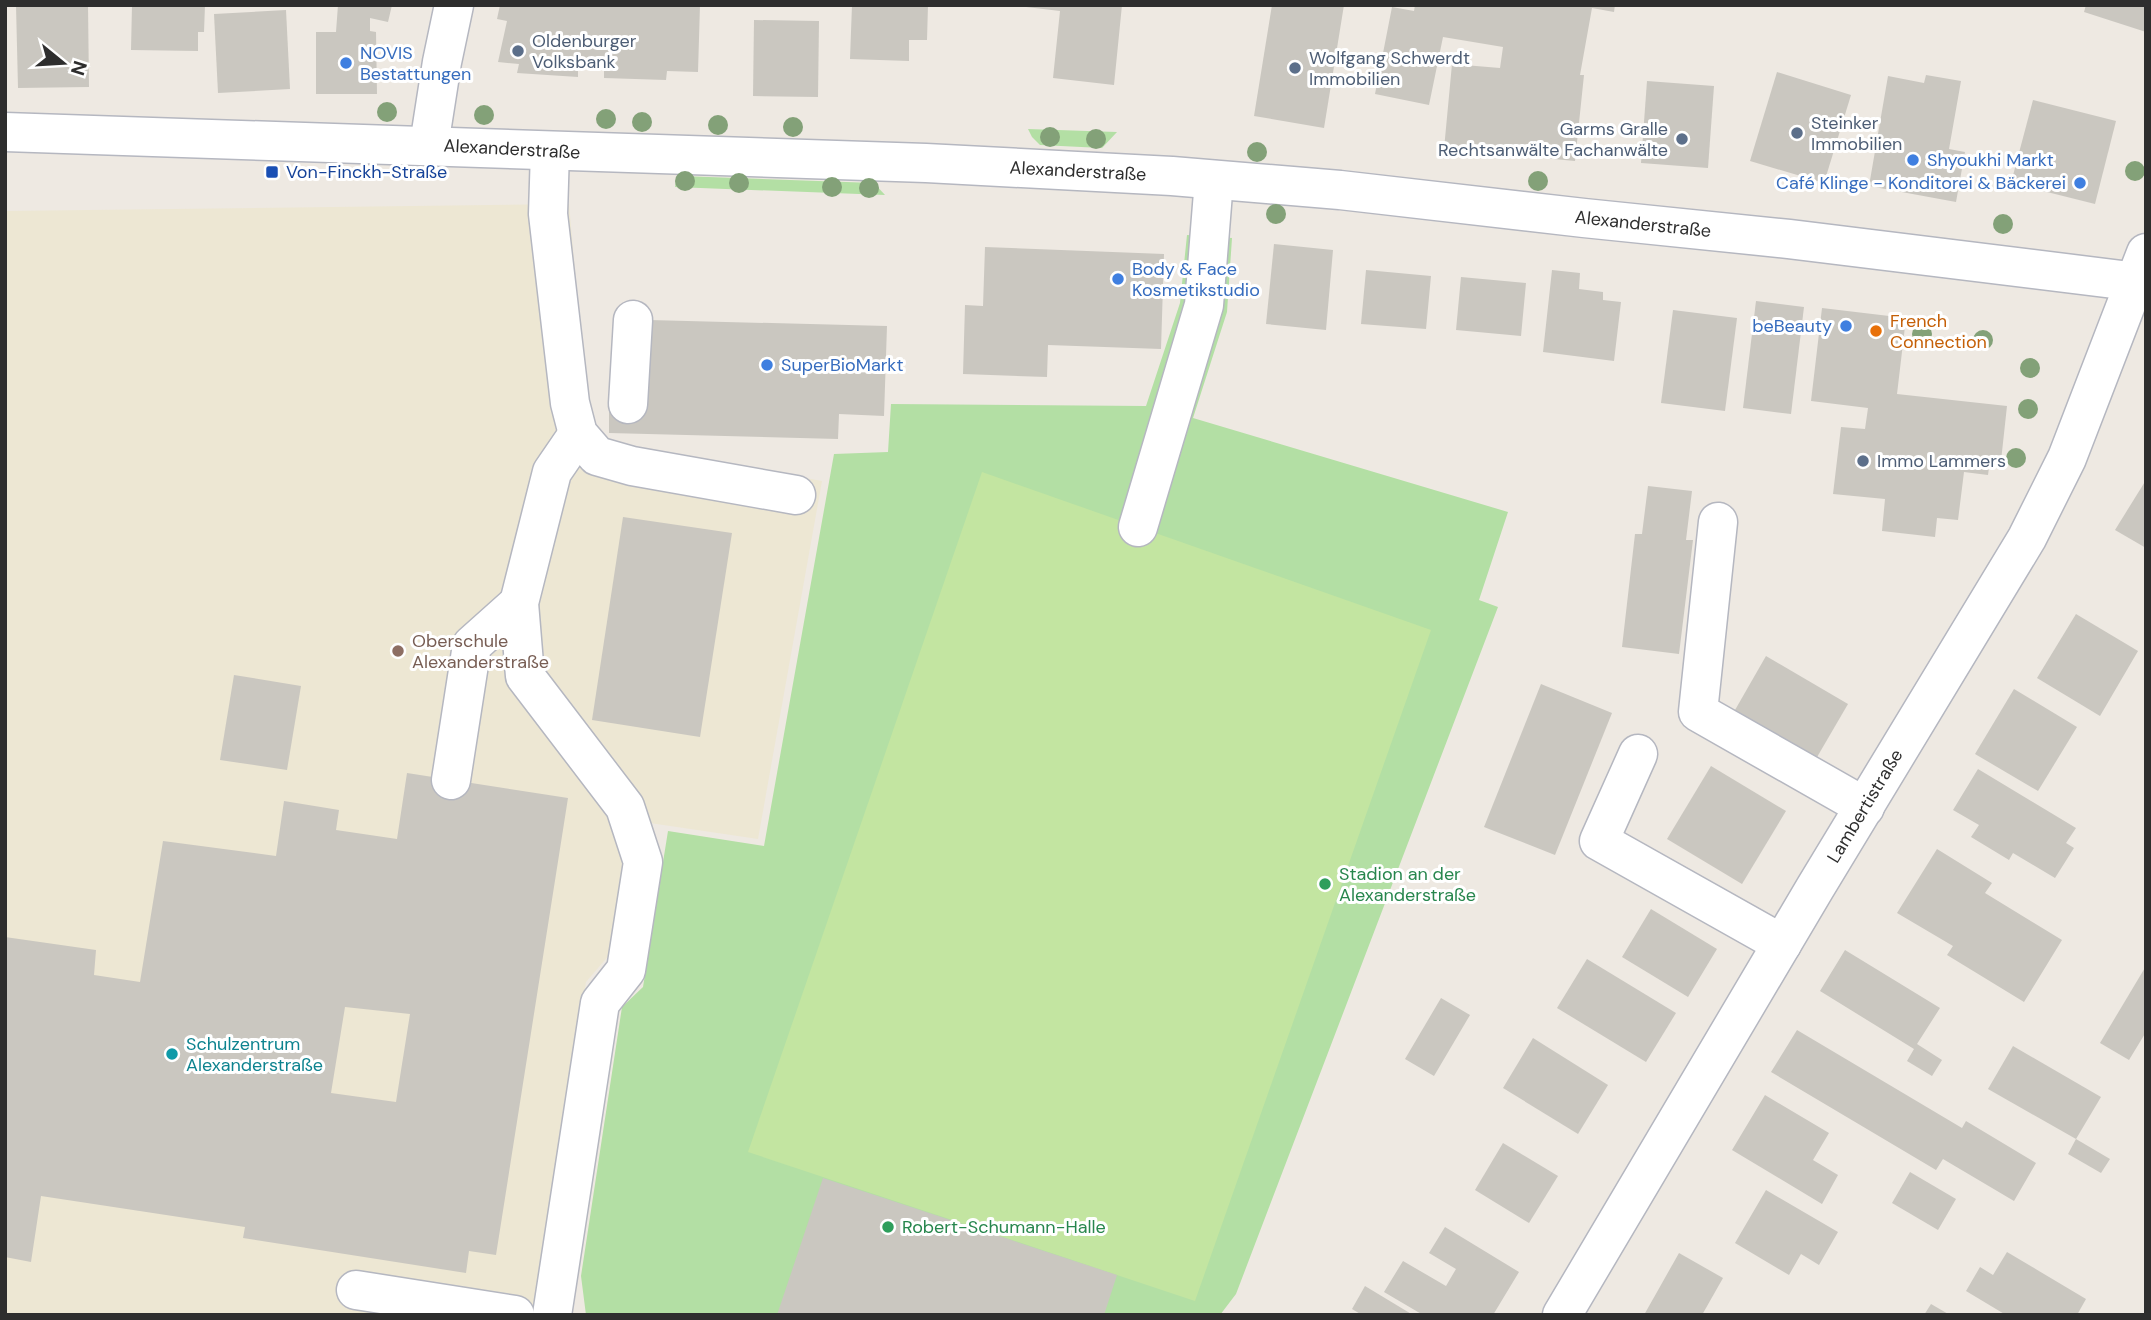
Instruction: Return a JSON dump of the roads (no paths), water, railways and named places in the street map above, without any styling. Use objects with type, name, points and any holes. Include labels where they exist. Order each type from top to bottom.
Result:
[{"type":"street","points":[[429,145],[454,5]]},
{"type":"street","name":"Alexanderstraße","points":[[5,132],[926,163],[1214,180],[1340,190],[1777,238],[2142,272]]},
{"type":"street","points":[[550,151],[548,214],[570,404],[578,434],[597,456],[632,466],[796,495]]},
{"type":"street","points":[[1138,527],[1204,305],[1214,180]]},
{"type":"street","name":"Lambertistraße","points":[[1562,1315],[1864,807],[2028,538],[2067,458],[2142,272]]},
{"type":"street","points":[[628,404],[633,320]]},
{"type":"street","points":[[552,1315],[600,1003],[626,970],[643,862],[625,807],[526,676],[519,603],[552,472],[578,434]]},
{"type":"street","points":[[1718,522],[1698,712],[1864,807]]},
{"type":"street","points":[[451,780],[472,645],[519,603]]},
{"type":"street","points":[[1638,754],[1599,841],[1782,944]]},
{"type":"street","points":[[356,1290],[515,1315]]},
{"type":"place","name":"Oldenburger Volksbank","points":[[518,51]]},
{"type":"place","name":"NOVIS Bestattungen","points":[[346,63]]},
{"type":"place","name":"Wolfgang Schwerdt Immobilien","points":[[1295,68]]},
{"type":"place","name":"Steinker Immobilien","points":[[1797,133]]},
{"type":"place","name":"Garms Gralle Rechtsanwälte Fachanwälte","points":[[1682,139]]},
{"type":"place","name":"Shyoukhi Markt","points":[[1913,160]]},
{"type":"place","name":"Von-Finckh-Straße","points":[[272,172]]},
{"type":"place","name":"Café Klinge - Konditorei & Bäckerei","points":[[2080,183]]},
{"type":"place","name":"Body & Face Kosmetikstudio","points":[[1118,279]]},
{"type":"place","name":"beBeauty","points":[[1846,326]]},
{"type":"place","name":"French Connection","points":[[1876,331]]},
{"type":"place","name":"SuperBioMarkt","points":[[767,365]]},
{"type":"place","name":"Immo Lammers","points":[[1863,461]]},
{"type":"place","name":"Oberschule Alexanderstraße","points":[[398,651]]},
{"type":"place","name":"Stadion an der Alexanderstraße","points":[[1325,884]]},
{"type":"place","name":"Schulzentrum Alexanderstraße","points":[[172,1054]]},
{"type":"place","name":"Robert-Schumann-Halle","points":[[888,1227]]}]
